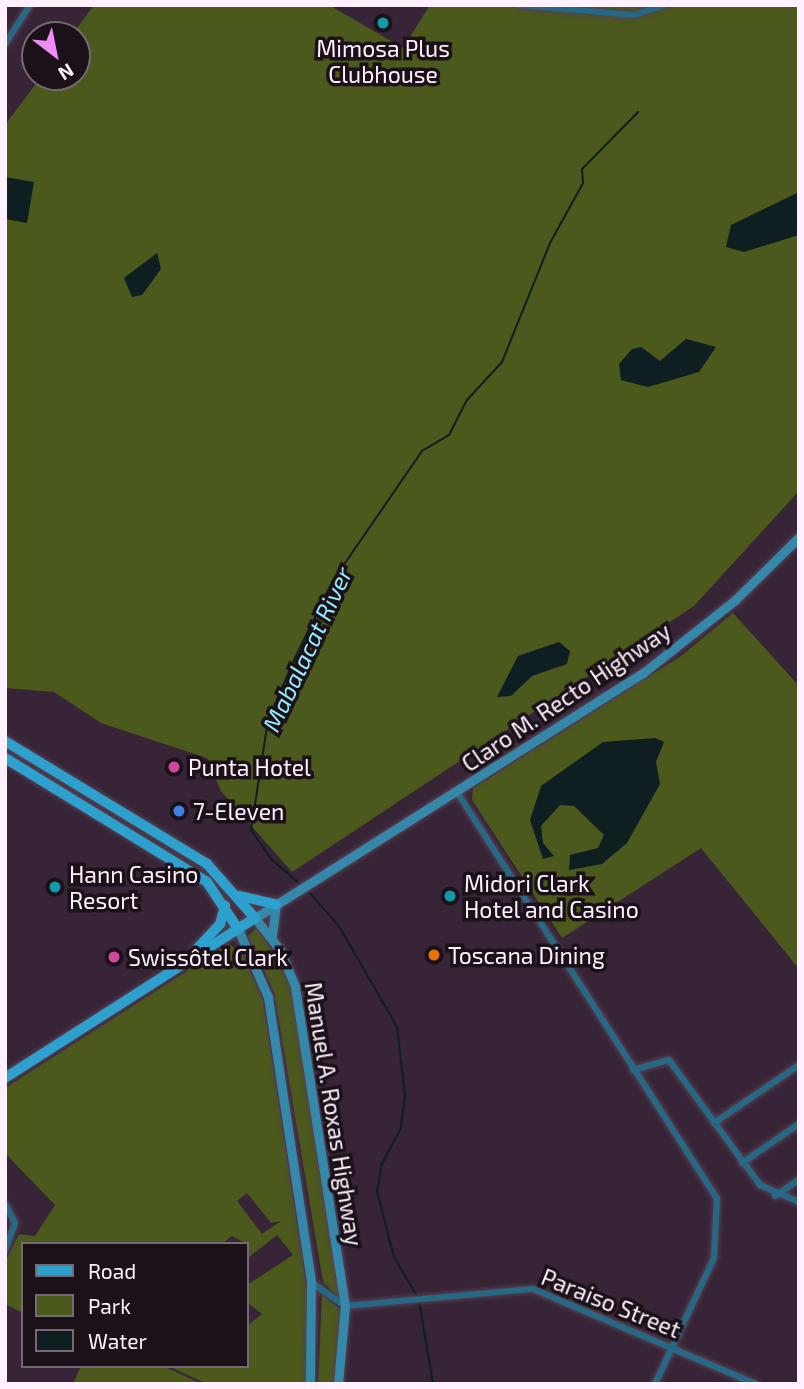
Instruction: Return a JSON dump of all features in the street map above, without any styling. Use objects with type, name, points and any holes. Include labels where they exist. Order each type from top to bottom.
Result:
[{"type":"main road","name":"Claro M. Recto Highway","points":[[276,904],[457,792],[663,658],[743,594],[799,537]]},
{"type":"main road","name":"Manuel A. Roxas Highway","points":[[5,741],[207,864],[238,895],[272,938],[295,986],[345,1306],[338,1384]]},
{"type":"main road","name":"Manuel A. Roxas Highway","points":[[5,758],[207,882],[225,906],[237,929],[268,998],[311,1282],[310,1384]]},
{"type":"main road","points":[[238,895],[276,904]]},
{"type":"main road","points":[[5,1078],[276,904]]},
{"type":"main road","points":[[272,938],[276,904]]},
{"type":"main road","points":[[184,961],[217,928],[225,906]]},
{"type":"street","points":[[5,44],[30,5]]},
{"type":"street","points":[[519,5],[634,15],[665,5]]},
{"type":"street","points":[[457,792],[633,1070],[707,1176],[720,1210],[714,1258],[655,1384]]},
{"type":"street","points":[[633,1070],[669,1060],[742,1163],[775,1196],[799,1202]]},
{"type":"street","points":[[714,1123],[799,1065]]},
{"type":"street","points":[[742,1163],[799,1124]]},
{"type":"street","points":[[775,1196],[799,1180]]},
{"type":"street","points":[[5,1204],[15,1223],[5,1251]]},
{"type":"street","points":[[311,1282],[345,1306]]},
{"type":"street","name":"Paraiso Street","points":[[345,1306],[445,1293],[533,1289],[756,1384]]},
{"type":"green space","points":[[94,5],[329,5],[403,48],[430,5],[799,5],[799,491],[694,606],[292,872],[221,791],[207,758],[101,723],[54,692],[5,688],[5,125],[30,91],[91,91],[91,21],[82,21]]},
{"type":"green space","points":[[733,613],[799,686],[799,969],[701,848],[562,938],[472,800],[473,788],[681,656]]},
{"type":"green space","points":[[257,927],[291,981],[340,1299],[323,1282],[274,992],[248,936]]},
{"type":"green space","points":[[229,944],[243,955],[263,1000],[308,1296],[306,1384],[207,1384],[172,1368],[248,1368],[248,1325],[262,1314],[248,1303],[248,1284],[293,1255],[277,1235],[249,1257],[248,1242],[232,1236],[224,1242],[21,1242],[21,1312],[5,1304],[5,1262],[19,1234],[35,1236],[55,1205],[5,1153],[5,1088]],"holes":[[[247,1193],[271,1223],[281,1221],[262,1234],[237,1201]]]},
{"type":"green space","points":[[322,1294],[341,1310],[336,1384],[318,1384]]},
{"type":"green space","points":[[80,1368],[167,1368],[202,1384],[73,1384]]},
{"type":"water","points":[[5,177],[34,182],[27,223],[5,219]]},
{"type":"water","points":[[799,192],[799,235],[744,252],[726,247],[731,225]]},
{"type":"water","points":[[157,253],[161,269],[142,295],[132,297],[124,278]]},
{"type":"water","points":[[686,339],[716,347],[699,372],[648,387],[621,380],[619,364],[632,349],[641,347],[660,361]]},
{"type":"water","points":[[559,642],[570,651],[567,664],[532,676],[511,696],[497,697],[518,656]]},
{"type":"water","points":[[655,738],[664,742],[656,762],[660,784],[627,843],[602,864],[569,870],[570,855],[598,848],[604,835],[574,806],[560,805],[541,826],[543,843],[554,856],[543,859],[530,820],[541,786],[603,742]]},
{"type":"waterway","name":"Mabalacat River","points":[[300,884],[272,860],[251,830],[268,720],[295,658],[332,582],[422,451],[449,435],[467,400],[502,362],[550,243],[583,183],[582,169],[638,112]]},
{"type":"waterway","name":"Mabalacat River","points":[[307,890],[339,926],[397,1027],[405,1094],[401,1128],[382,1163],[377,1191],[394,1257],[417,1296]]},
{"type":"waterway","name":"Mabalacat River","points":[[419,1301],[433,1384]]},
{"type":"place","name":"Mimosa Plus Clubhouse","points":[[383,23]]},
{"type":"place","name":"Punta Hotel","points":[[174,767]]},
{"type":"place","name":"7-Eleven","points":[[179,811]]},
{"type":"place","name":"Hann Casino Resort","points":[[55,887]]},
{"type":"place","name":"Midori Clark Hotel and Casino","points":[[450,896]]},
{"type":"place","name":"Toscana Dining","points":[[434,955]]},
{"type":"place","name":"Swissôtel Clark","points":[[114,957]]}]
